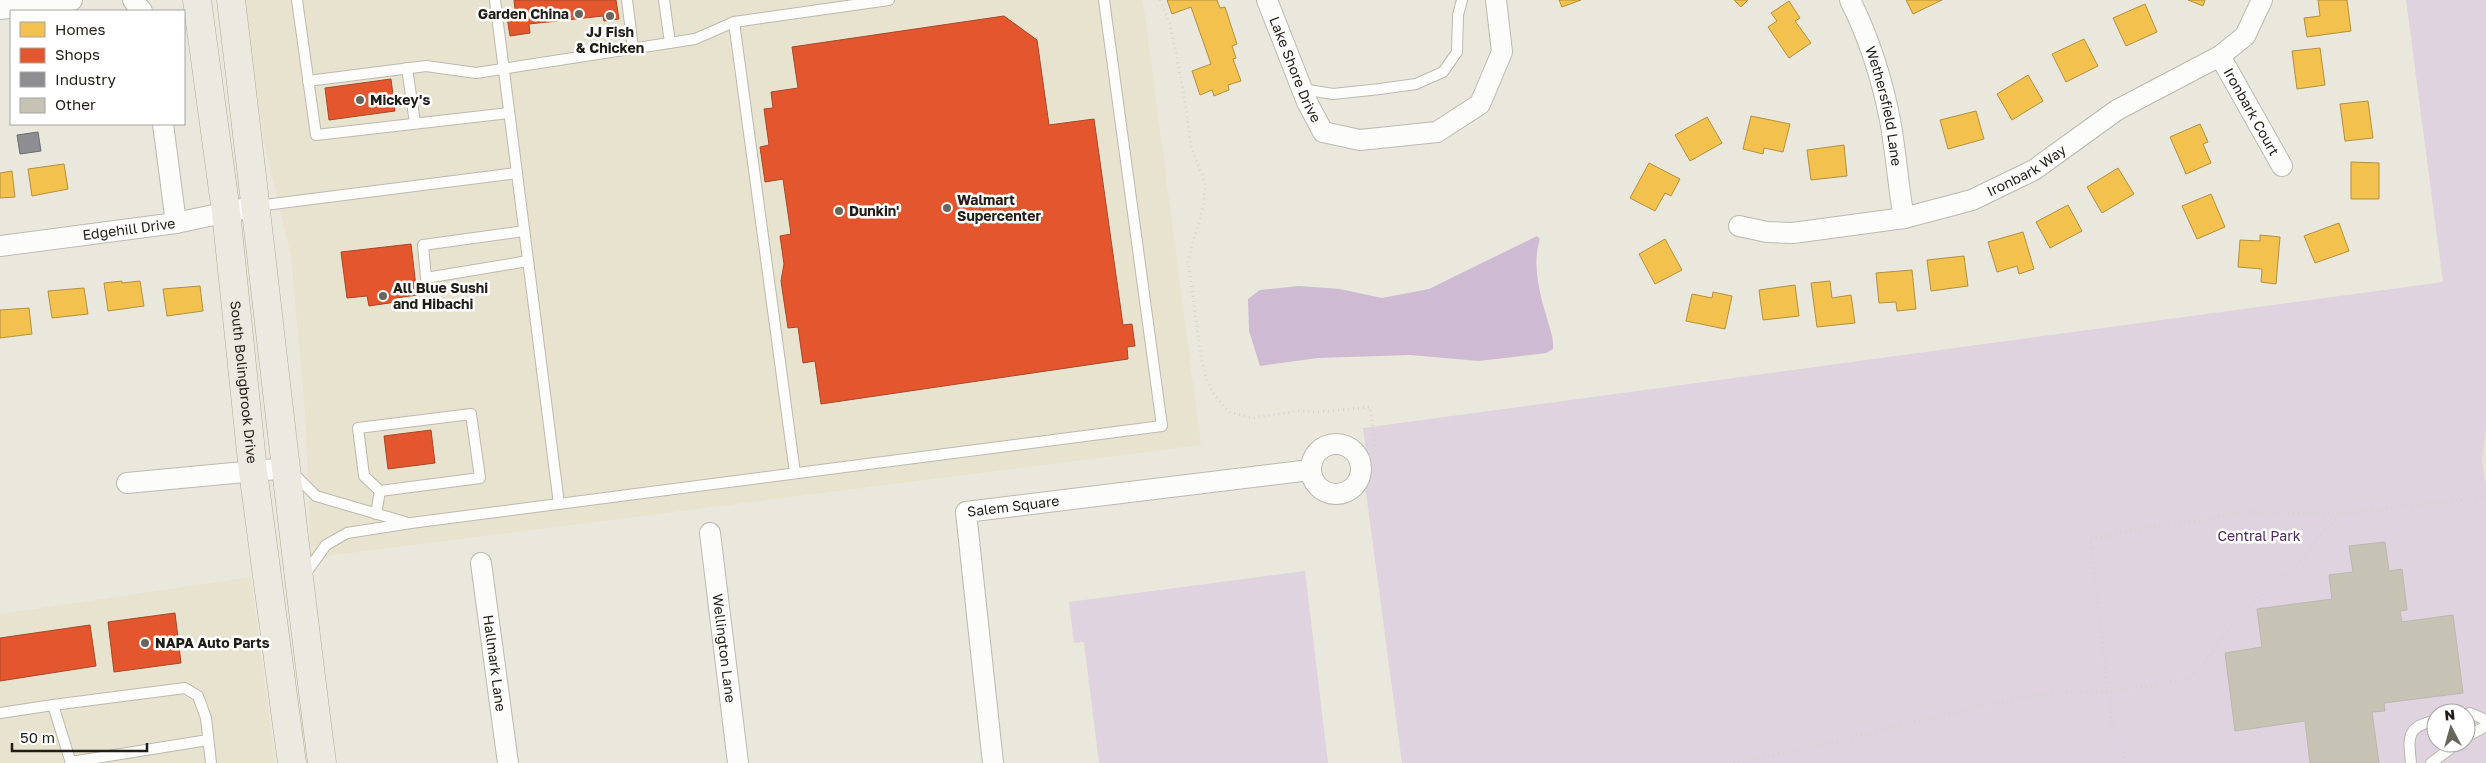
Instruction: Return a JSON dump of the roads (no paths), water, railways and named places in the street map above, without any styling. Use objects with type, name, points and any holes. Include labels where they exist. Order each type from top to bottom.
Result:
[{"type":"main road","name":"South Bolingbrook Drive","points":[[197,0],[226,212],[253,471],[292,763]]},
{"type":"main road","points":[[231,0],[287,468],[298,584],[322,763]]},
{"type":"street","points":[[0,9],[72,0]]},
{"type":"street","points":[[132,0],[141,10]]},
{"type":"street","name":"Lake Shore Drive","points":[[1267,0],[1302,89],[1323,132],[1360,140],[1437,132],[1480,104],[1502,52],[1496,0]]},
{"type":"street","name":"Wethersfield Lane","points":[[1850,0],[1860,20],[1870,48],[1890,120],[1904,218]]},
{"type":"street","name":"Ironbark Way","points":[[1739,226],[1767,232],[1793,233],[1904,218],[1972,200],[2034,170],[2117,110],[2220,56],[2245,36],[2262,0]]},
{"type":"street","name":"Ironbark Court","points":[[2220,56],[2282,166]]},
{"type":"street","points":[[163,125],[176,222]]},
{"type":"street","name":"Edgehill Drive","points":[[0,246],[176,222],[256,206]]},
{"type":"street","points":[[1332,444],[1348,446],[1356,453],[1361,463],[1361,475],[1355,485],[1345,492],[1333,494],[1322,490],[1314,481],[1310,470],[1312,459],[1318,450],[1332,444]]},
{"type":"street","points":[[127,483],[287,468]]},
{"type":"street","name":"Salem Square","points":[[993,763],[966,512],[1310,470]]},
{"type":"street","name":"Wellington Lane","points":[[710,533],[738,763]]},
{"type":"street","name":"Hallmark Lane","points":[[481,563],[508,763]]},
{"type":"lane","points":[[297,0],[316,135],[509,113]]},
{"type":"lane","points":[[495,0],[559,504]]},
{"type":"lane","points":[[627,0],[633,48]]},
{"type":"lane","points":[[664,0],[670,43]]},
{"type":"lane","points":[[308,81],[426,66],[476,73],[695,39],[734,22],[889,0]]},
{"type":"lane","points":[[298,584],[326,545],[347,534],[411,523],[1162,426],[1104,0]]},
{"type":"lane","points":[[1302,89],[1333,94],[1380,89],[1416,84],[1443,72],[1457,52],[1458,15],[1462,0]]},
{"type":"lane","points":[[734,22],[795,473]]},
{"type":"lane","points":[[407,68],[415,124]]},
{"type":"lane","points":[[256,206],[517,172]]},
{"type":"lane","points":[[524,231],[423,246],[426,278],[528,261]]},
{"type":"lane","points":[[471,414],[480,478],[380,491],[364,476],[358,428],[471,414]]},
{"type":"lane","points":[[287,468],[316,496],[411,523]]},
{"type":"lane","points":[[376,514],[380,491]]},
{"type":"lane","points":[[0,713],[185,688],[198,696],[206,718],[211,763]]},
{"type":"lane","points":[[53,705],[71,763],[208,740]]},
{"type":"lane","points":[[2410,763],[2409,745],[2412,732],[2419,724],[2426,722]]},
{"type":"lane","points":[[2431,763],[2444,753]]},
{"type":"place","name":"Garden China","points":[[579,14]]},
{"type":"place","name":"JJ Fish & Chicken","points":[[610,16]]},
{"type":"place","name":"Mickey's","points":[[360,100]]},
{"type":"place","name":"Walmart Supercenter","points":[[947,208]]},
{"type":"place","name":"Dunkin'","points":[[839,211]]},
{"type":"place","name":"All Blue Sushi and Hibachi","points":[[383,296]]},
{"type":"place","name":"NAPA Auto Parts","points":[[145,643]]},
{"type":"park label","name":"Central Park","points":[[2259,536]]}]
